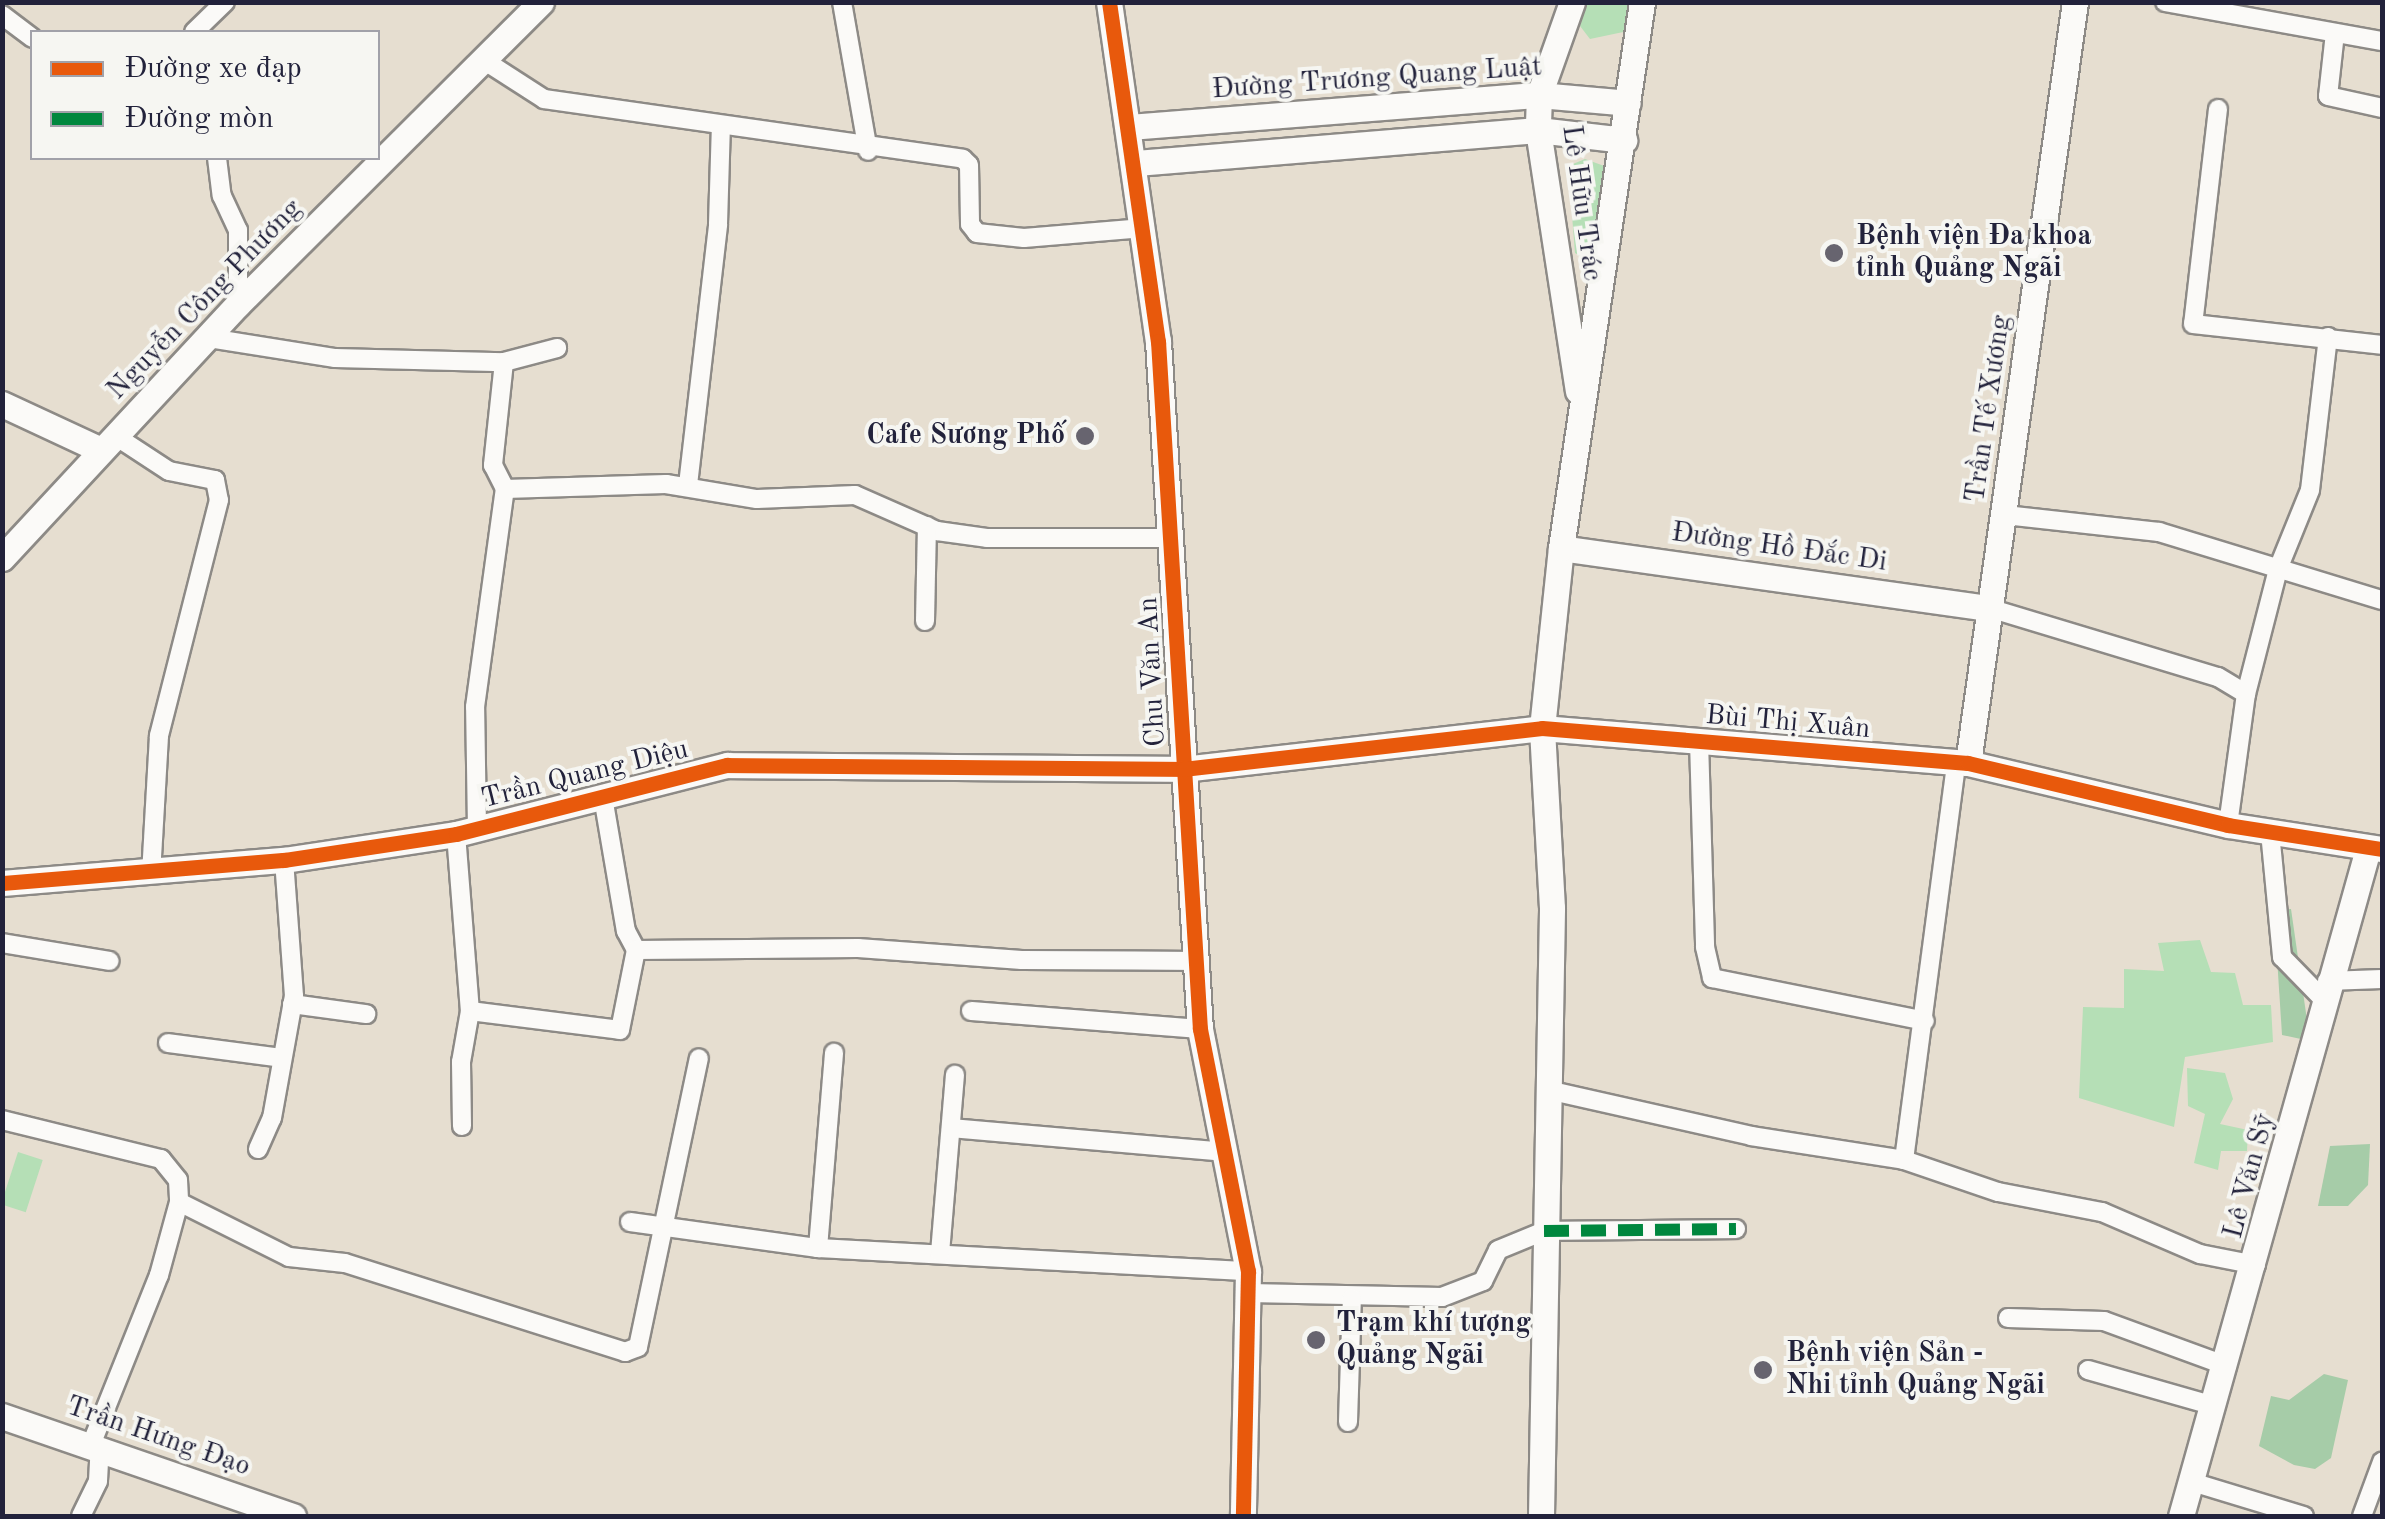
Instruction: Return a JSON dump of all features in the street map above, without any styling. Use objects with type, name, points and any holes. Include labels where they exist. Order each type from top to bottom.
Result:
[{"type":"street","points":[[196,30],[225,2]]},
{"type":"street","name":"Nguyễn Công Phương","points":[[2,558],[238,304],[542,2]]},
{"type":"street","points":[[842,2],[868,151]]},
{"type":"street","name":"Chu Văn An","points":[[1110,2],[1144,228],[1170,538],[1200,1030],[1248,1282],[1243,1516]]},
{"type":"street","name":"Lê Hữu Trác","points":[[1572,2],[1539,95],[1538,130],[1582,416]]},
{"type":"street","name":"Lê Hữu Trác","points":[[1541,1516],[1544,1231],[1552,1091],[1552,908],[1542,728],[1561,548],[1642,2]]},
{"type":"street","name":"Trần Tế Xương","points":[[1962,763],[2006,515],[2075,2]]},
{"type":"street","points":[[2165,2],[2225,8],[2382,42]]},
{"type":"street","points":[[2,16],[30,37]]},
{"type":"street","points":[[2334,33],[2328,96],[2382,108]]},
{"type":"street","points":[[484,61],[544,99],[868,151],[962,160],[969,165],[970,224],[976,233],[1024,238],[1144,228]]},
{"type":"street","name":"Đường Trương Quang Luật","points":[[1129,127],[1539,95],[1628,102]]},
{"type":"street","points":[[2218,109],[2192,324],[2382,344]]},
{"type":"street","points":[[688,484],[718,224],[722,125]]},
{"type":"street","points":[[1136,163],[1538,130],[1624,140]]},
{"type":"street","points":[[217,160],[222,196],[238,230],[238,304]]},
{"type":"street","points":[[2228,825],[2246,694],[2278,570],[2310,490],[2328,337]]},
{"type":"street","points":[[208,338],[335,358],[504,362],[556,348]]},
{"type":"street","points":[[462,1126],[461,1062],[470,1011],[467,831],[476,707],[505,490],[493,465],[504,362]]},
{"type":"street","points":[[2,404],[108,443],[169,471],[215,480],[219,500],[159,736],[151,874]]},
{"type":"street","points":[[505,490],[688,484],[757,500],[856,495],[927,526],[987,538],[1170,538]]},
{"type":"street","points":[[2006,515],[2159,532],[2382,600]]},
{"type":"street","points":[[925,621],[927,526]]},
{"type":"street","name":"Đường Hồ Đắc Di","points":[[1561,548],[1989,608]]},
{"type":"street","points":[[1989,608],[2218,677],[2246,694]]},
{"type":"street","name":"Bùi Thị Xuân","points":[[1184,769],[1542,728],[1962,763],[2228,825],[2375,849]]},
{"type":"street","points":[[1699,741],[1705,947],[1712,978],[1924,1021]]},
{"type":"street","points":[[1904,1160],[1962,763]]},
{"type":"street","name":"Trần Quang Diệu","points":[[2,883],[151,874],[284,860],[467,831],[727,765],[1184,769]]},
{"type":"street","points":[[470,1011],[620,1030],[636,950],[626,931],[603,796]]},
{"type":"street","points":[[2270,832],[2282,957],[2325,990],[2382,979]]},
{"type":"street","name":"Lê Văn Sỹ","points":[[2181,1516],[2256,1265],[2325,990],[2375,849]]},
{"type":"street","points":[[258,1149],[272,1118],[292,1004],[284,860]]},
{"type":"street","points":[[2,943],[110,961]]},
{"type":"street","points":[[636,950],[858,948],[1022,960],[1198,960]]},
{"type":"street","points":[[292,1004],[366,1014]]},
{"type":"street","points":[[971,1012],[1200,1030]]},
{"type":"street","points":[[168,1043],[282,1058]]},
{"type":"street","points":[[818,1248],[834,1052]]},
{"type":"street","points":[[180,1202],[289,1257],[345,1263],[625,1352],[638,1347],[698,1058]]},
{"type":"street","points":[[940,1254],[956,1075]]},
{"type":"street","points":[[1552,1091],[1751,1136],[1904,1160],[1998,1192],[2102,1212],[2200,1254],[2256,1265]]},
{"type":"street","points":[[2,1120],[161,1159],[178,1180],[180,1202],[95,1446],[98,1481],[81,1516]]},
{"type":"street","points":[[952,1128],[1224,1152]]},
{"type":"street","points":[[630,1222],[818,1248],[940,1254],[1248,1282],[1352,1298],[1463,1294],[1483,1280],[1498,1250],[1544,1231],[1736,1230]]},
{"type":"street","points":[[1348,1422],[1352,1298]]},
{"type":"street","points":[[2008,1318],[2104,1322],[2228,1366]]},
{"type":"street","points":[[2088,1370],[2214,1406]]},
{"type":"street","name":"Trần Hưng Đạo","points":[[2,1416],[293,1516]]},
{"type":"street","points":[[2362,1516],[2382,1462]]},
{"type":"street","points":[[2192,1482],[2304,1516]]},
{"type":"green space","points":[[1587,3],[1633,3],[1628,31],[1590,39],[1580,26]]},
{"type":"green space","points":[[1585,159],[1607,167],[1593,255],[1584,258],[1575,253],[1569,177],[1573,164]]},
{"type":"green space","points":[[2291,909],[2310,1041],[2282,1035],[2274,911]]},
{"type":"green space","points":[[2200,940],[2211,972],[2235,973],[2243,1005],[2271,1005],[2273,1042],[2185,1057],[2174,1127],[2079,1098],[2083,1007],[2124,1008],[2124,969],[2164,971],[2158,943]]},
{"type":"green space","points":[[2187,1068],[2225,1073],[2233,1099],[2220,1124],[2248,1130],[2247,1151],[2221,1151],[2218,1170],[2194,1163],[2205,1114],[2188,1106]]},
{"type":"green space","points":[[2370,1144],[2368,1185],[2348,1206],[2318,1206],[2330,1146]]},
{"type":"green space","points":[[18,1152],[43,1160],[26,1212],[2,1205]]},
{"type":"green space","points":[[2324,1374],[2348,1380],[2331,1458],[2315,1469],[2294,1465],[2259,1446],[2271,1396],[2289,1400]]},
{"type":"marked path","points":[[1544,1231],[1736,1229]]},
{"type":"cycle path","points":[[1109,2],[1158,341],[1200,1029],[1248,1271],[1243,1516]]},
{"type":"cycle path","points":[[2,883],[284,860],[456,834],[727,765],[1183,769],[1542,728],[1968,763],[2228,825],[2382,849]]},
{"type":"place","name":"Bệnh viện Đa khoa tỉnh Quảng Ngãi","points":[[1834,253]]},
{"type":"place","name":"Cafe Sương Phố","points":[[1085,436]]},
{"type":"place","name":"Trạm khí tượng Quảng Ngãi","points":[[1316,1340]]},
{"type":"place","name":"Bệnh viện Sản - Nhi tỉnh Quảng Ngãi","points":[[1763,1370]]}]
